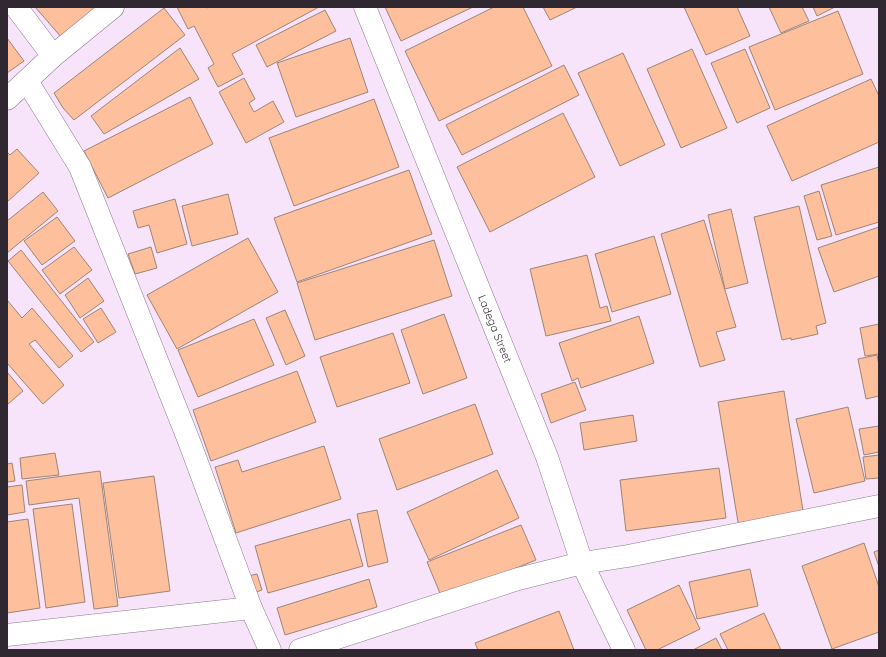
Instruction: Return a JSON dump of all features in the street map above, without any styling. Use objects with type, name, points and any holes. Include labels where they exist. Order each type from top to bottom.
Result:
[{"type":"street","points":[[16,7],[53,56]]},
{"type":"street","points":[[7,99],[53,56],[113,7]]},
{"type":"street","name":"Ladega Street","points":[[365,7],[547,457],[582,563],[624,650]]},
{"type":"street","points":[[27,81],[80,167],[188,441],[251,608],[270,650]]},
{"type":"street","points":[[300,650],[518,579],[582,563],[628,556],[879,506]]},
{"type":"street","points":[[7,635],[251,608]]},
{"type":"building","points":[[35,7],[98,7],[62,38]]},
{"type":"building","points":[[177,7],[319,7],[232,54],[243,74],[218,87],[208,68],[214,64],[194,26],[188,29]]},
{"type":"building","points":[[385,7],[473,7],[401,41]]},
{"type":"building","points":[[494,7],[523,7],[552,66],[439,121],[405,51]]},
{"type":"building","points":[[543,7],[577,7],[550,20]]},
{"type":"building","points":[[684,7],[737,7],[750,36],[706,55]]},
{"type":"building","points":[[769,7],[802,7],[809,21],[781,33]]},
{"type":"building","points":[[813,7],[835,7],[817,16]]},
{"type":"building","points":[[164,8],[185,35],[74,120],[63,108],[54,93]]},
{"type":"building","points":[[325,10],[336,31],[267,67],[256,45]]},
{"type":"building","points":[[838,11],[863,74],[775,110],[749,47]]},
{"type":"building","points":[[7,38],[24,61],[7,73]]},
{"type":"building","points":[[350,38],[368,92],[296,117],[277,63]]},
{"type":"building","points":[[180,48],[199,79],[104,134],[91,116]]},
{"type":"building","points":[[692,49],[727,128],[681,148],[647,69]]},
{"type":"building","points":[[745,49],[770,108],[737,123],[711,63]]},
{"type":"building","points":[[623,53],[665,145],[620,166],[578,73]]},
{"type":"building","points":[[564,65],[579,95],[462,155],[446,125]]},
{"type":"building","points":[[244,78],[255,99],[249,103],[254,112],[273,101],[284,122],[246,143],[219,92]]},
{"type":"building","points":[[871,79],[879,96],[879,142],[792,181],[767,126]]},
{"type":"building","points":[[190,97],[213,144],[108,198],[84,151]]},
{"type":"building","points":[[374,99],[399,167],[294,206],[269,138]]},
{"type":"building","points":[[563,113],[595,177],[490,232],[457,167]]},
{"type":"building","points":[[17,149],[39,173],[7,202],[7,152],[10,155]]},
{"type":"building","points":[[879,167],[879,222],[836,235],[821,185]]},
{"type":"building","points":[[409,170],[432,234],[297,282],[274,218]]},
{"type":"building","points":[[819,191],[832,236],[817,240],[804,196]]},
{"type":"building","points":[[43,192],[58,211],[7,253],[7,221]]},
{"type":"building","points":[[228,194],[238,234],[192,246],[182,206]]},
{"type":"building","points":[[175,199],[187,244],[157,253],[149,225],[138,228],[133,211]]},
{"type":"building","points":[[799,206],[826,323],[816,326],[818,334],[791,340],[791,338],[782,340],[754,217]]},
{"type":"building","points":[[731,209],[748,283],[725,289],[708,215]]},
{"type":"building","points":[[57,217],[75,241],[42,265],[24,241]]},
{"type":"building","points":[[704,220],[736,327],[716,332],[725,360],[700,367],[661,234]]},
{"type":"building","points":[[879,227],[879,276],[834,292],[818,248]]},
{"type":"building","points":[[654,236],[671,294],[612,312],[595,254]]},
{"type":"building","points":[[248,238],[278,292],[177,349],[147,295]]},
{"type":"building","points":[[434,240],[452,296],[315,340],[297,283]]},
{"type":"building","points":[[74,247],[92,270],[60,294],[42,270]]},
{"type":"building","points":[[151,247],[157,268],[135,274],[128,254]]},
{"type":"building","points":[[21,250],[94,342],[81,352],[8,261]]},
{"type":"building","points":[[587,255],[600,308],[607,306],[611,321],[546,336],[530,269]]},
{"type":"building","points":[[88,278],[104,301],[80,318],[65,295]]},
{"type":"building","points":[[8,301],[22,318],[32,308],[73,356],[59,368],[35,340],[29,344],[64,385],[43,404],[7,363]]},
{"type":"building","points":[[101,308],[116,332],[98,343],[83,319]]},
{"type":"building","points":[[285,310],[305,356],[286,365],[266,318]]},
{"type":"building","points":[[444,314],[467,378],[423,394],[401,330]]},
{"type":"building","points":[[639,316],[654,363],[581,388],[578,378],[572,381],[559,343]]},
{"type":"building","points":[[254,319],[274,365],[198,397],[178,350]]},
{"type":"building","points":[[879,324],[879,354],[865,356],[860,328]]},
{"type":"building","points":[[393,333],[410,383],[337,407],[320,357]]},
{"type":"building","points":[[877,355],[879,365],[879,396],[866,399],[858,359]]},
{"type":"building","points":[[297,371],[316,422],[211,461],[193,410]]},
{"type":"building","points":[[7,372],[23,391],[8,404],[7,402]]},
{"type":"building","points":[[575,382],[586,410],[551,423],[541,394]]},
{"type":"building","points":[[784,391],[804,517],[739,528],[718,402]]},
{"type":"building","points":[[475,404],[493,454],[397,490],[379,439]]},
{"type":"building","points":[[848,407],[865,481],[814,493],[796,419]]},
{"type":"building","points":[[633,415],[637,441],[584,450],[580,423]]},
{"type":"building","points":[[879,426],[879,452],[864,455],[859,429]]},
{"type":"building","points":[[324,446],[341,499],[236,533],[215,467],[238,460],[242,472]]},
{"type":"building","points":[[55,453],[59,475],[22,479],[20,458]]},
{"type":"building","points":[[879,455],[879,478],[866,479],[863,457]]},
{"type":"building","points":[[12,463],[15,481],[7,482],[7,464]]},
{"type":"building","points":[[719,468],[726,518],[626,531],[620,480]]},
{"type":"building","points":[[497,470],[519,518],[429,560],[407,512]]},
{"type":"building","points":[[100,471],[118,606],[94,609],[79,498],[29,505],[26,481]]},
{"type":"building","points":[[154,476],[170,591],[119,598],[103,483]]},
{"type":"building","points":[[22,485],[25,512],[7,515],[7,487]]},
{"type":"building","points":[[72,504],[85,602],[46,608],[33,509]]},
{"type":"building","points":[[377,510],[388,562],[368,567],[357,514]]},
{"type":"building","points":[[28,519],[40,608],[7,613],[7,522]]},
{"type":"building","points":[[350,519],[363,566],[268,593],[255,546]]},
{"type":"building","points":[[521,525],[536,560],[442,598],[427,562]]},
{"type":"building","points":[[864,543],[879,587],[879,632],[832,649],[802,566]]},
{"type":"building","points":[[879,550],[879,567],[874,552]]},
{"type":"building","points":[[750,569],[758,606],[697,619],[689,582]]},
{"type":"building","points":[[257,574],[262,590],[254,593],[248,576]]},
{"type":"building","points":[[369,579],[377,607],[285,635],[277,608]]},
{"type":"building","points":[[679,585],[700,629],[657,650],[646,650],[627,610]]},
{"type":"building","points":[[559,611],[574,650],[478,650],[475,643]]},
{"type":"building","points":[[764,613],[781,650],[728,650],[720,634]]},
{"type":"building","points":[[716,638],[722,650],[693,650]]}]
